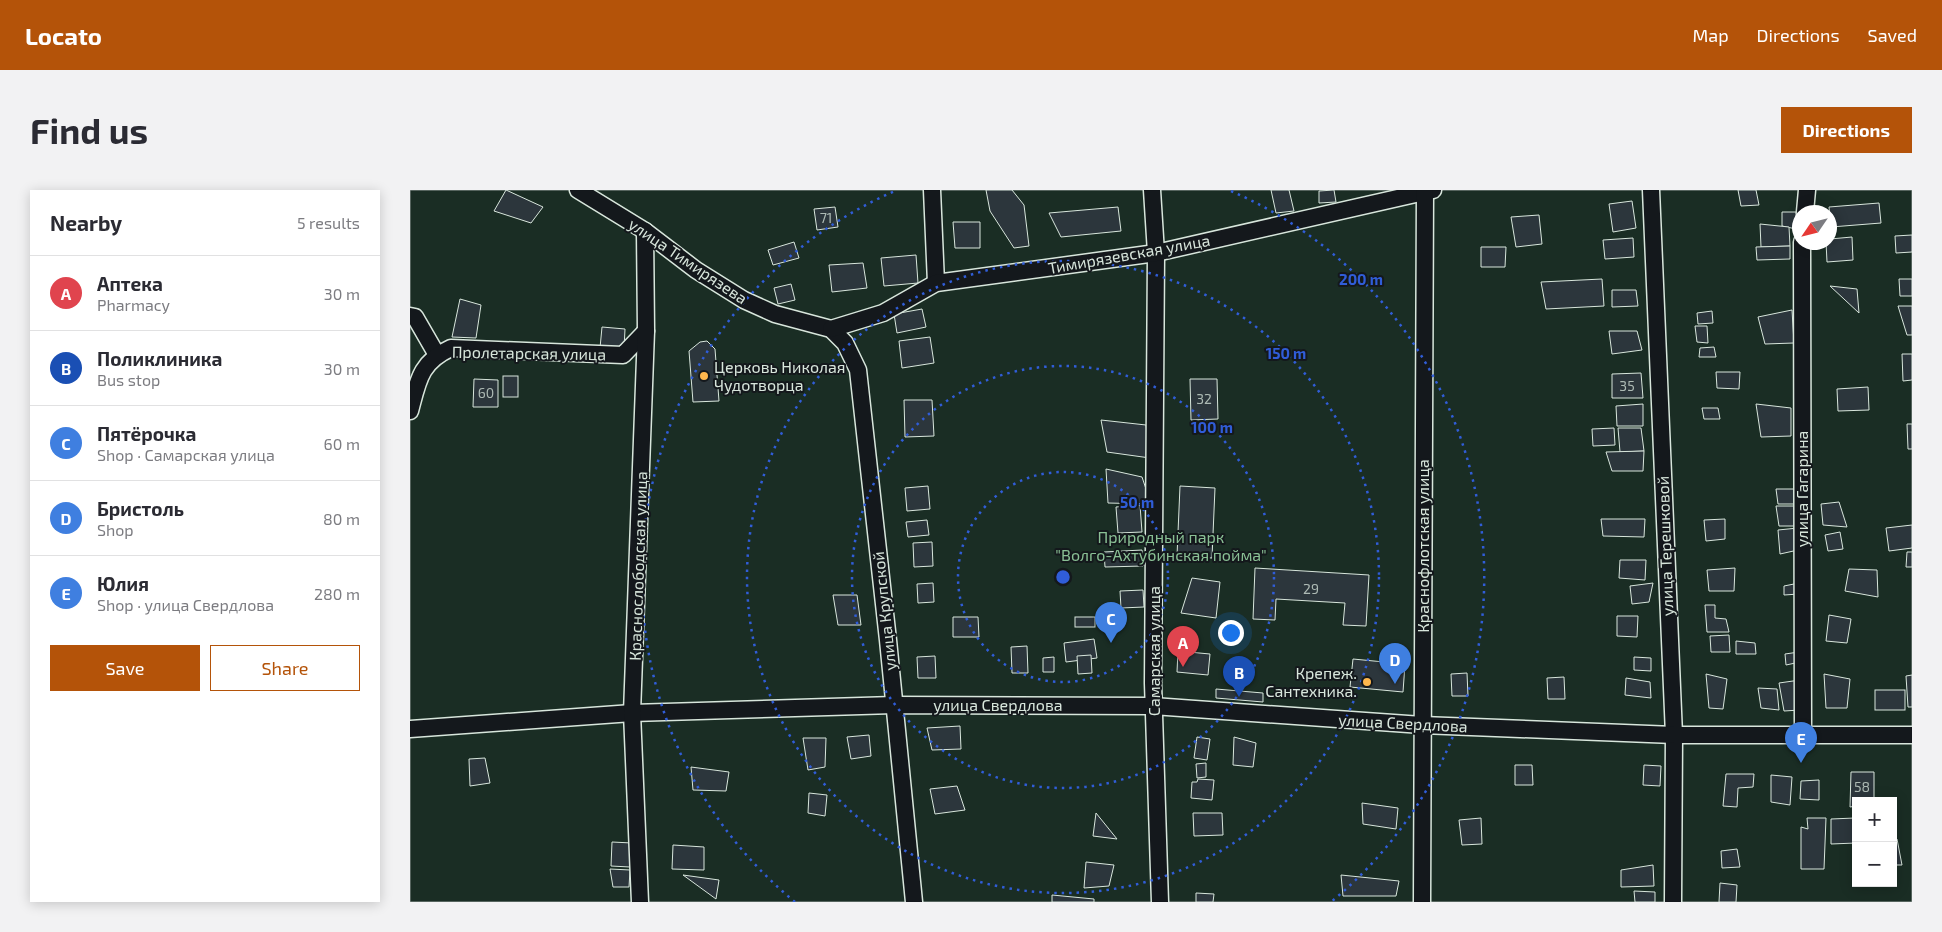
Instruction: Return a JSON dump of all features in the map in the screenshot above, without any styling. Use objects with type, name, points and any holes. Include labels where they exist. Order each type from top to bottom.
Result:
[{"type":"street","name":"улица Тимирязева","points":[[578,190],[645,231],[696,270],[744,300],[775,314],[831,329]]},
{"type":"street","points":[[932,190],[936,283]]},
{"type":"street","name":"Самарская улица","points":[[1152,190],[1156,252],[1153,706],[1160,902]]},
{"type":"street","name":"Тимирязевская улица","points":[[831,329],[883,313],[936,283],[1156,252],[1428,190]]},
{"type":"street","name":"Краснофлотская улица","points":[[1422,902],[1428,190]]},
{"type":"street","name":"улица Терешковой","points":[[1651,190],[1674,735],[1673,902]]},
{"type":"street","points":[[1805,205],[1806,190]]},
{"type":"street","name":"Краснослободская улица","points":[[640,902],[632,713],[646,331],[645,231]]},
{"type":"street","name":"улица Гагарина","points":[[1802,250],[1803,735]]},
{"type":"street","points":[[410,316],[415,317],[437,355]]},
{"type":"street","name":"улица Крупской","points":[[831,329],[845,343],[858,370],[914,902]]},
{"type":"street","name":"Пролетарская улица","points":[[410,411],[424,368],[437,355],[452,348],[623,355],[646,331]]},
{"type":"street","name":"улица Свердлова","points":[[410,729],[632,713],[894,705],[1153,706],[1422,725],[1674,735],[1912,735]]},
{"type":"green space","name":"Природный парк \"Волго-Ахтубинская пойма\"","points":[[410,190],[1912,190],[1912,902],[410,902]]},
{"type":"building","points":[[506,190],[543,207],[531,223],[494,211]]},
{"type":"building","points":[[986,190],[1012,190],[1024,205],[1029,246],[1014,248],[990,211]]},
{"type":"building","points":[[1271,190],[1289,190],[1294,211],[1276,213]]},
{"type":"building","points":[[1334,190],[1336,202],[1319,203],[1319,191]]},
{"type":"building","points":[[1738,190],[1756,190],[1759,205],[1741,206]]},
{"type":"building","points":[[1632,201],[1636,228],[1613,232],[1609,204]]},
{"type":"building","points":[[1879,203],[1881,223],[1837,227],[1837,206]]},
{"type":"building","points":[[835,207],[838,227],[817,230],[814,209]]},
{"type":"building","points":[[1118,207],[1121,231],[1061,237],[1049,213]]},
{"type":"building","points":[[1782,212],[1792,212],[1792,228],[1782,226]]},
{"type":"building","points":[[1539,215],[1542,244],[1516,247],[1511,217]]},
{"type":"building","points":[[953,222],[980,222],[980,248],[955,248]]},
{"type":"building","points":[[1760,224],[1789,227],[1790,246],[1761,247]]},
{"type":"building","points":[[1912,235],[1912,252],[1896,253],[1895,236]]},
{"type":"building","points":[[1852,237],[1853,260],[1827,262],[1826,250],[1837,250],[1837,238]]},
{"type":"building","points":[[1633,238],[1634,257],[1605,259],[1603,240]]},
{"type":"building","points":[[794,242],[799,258],[773,265],[768,250]]},
{"type":"building","points":[[1790,246],[1790,259],[1757,260],[1756,247]]},
{"type":"building","points":[[1481,247],[1506,247],[1505,267],[1481,267]]},
{"type":"building","points":[[916,255],[918,283],[884,286],[881,258]]},
{"type":"building","points":[[863,263],[867,288],[832,292],[829,265]]},
{"type":"building","points":[[1602,279],[1604,306],[1546,309],[1541,282]]},
{"type":"building","points":[[1899,279],[1912,279],[1912,296],[1900,296]]},
{"type":"building","points":[[791,284],[795,300],[778,304],[774,288]]},
{"type":"building","points":[[1830,286],[1857,289],[1859,313]]},
{"type":"building","points":[[1612,290],[1636,290],[1638,306],[1612,307]]},
{"type":"building","points":[[460,299],[481,305],[476,338],[452,337]]},
{"type":"building","points":[[1898,306],[1912,306],[1912,335],[1907,335]]},
{"type":"building","points":[[922,309],[926,327],[897,333],[894,314]]},
{"type":"building","points":[[1792,310],[1794,343],[1765,344],[1758,317]]},
{"type":"building","points":[[1712,311],[1713,323],[1698,324],[1697,313]]},
{"type":"building","points":[[1695,326],[1707,326],[1708,343],[1697,342]]},
{"type":"building","points":[[602,327],[625,329],[624,349],[600,348]]},
{"type":"building","points":[[1609,331],[1637,331],[1642,350],[1612,354]]},
{"type":"building","points":[[930,337],[934,363],[902,368],[899,341]]},
{"type":"building","name":"Церковь Николая Чудотворца","points":[[707,341],[715,349],[719,401],[693,402],[689,351],[700,342]]},
{"type":"building","points":[[1714,347],[1716,357],[1699,357],[1700,348]]},
{"type":"building","points":[[1902,354],[1912,354],[1912,380],[1903,381]]},
{"type":"building","points":[[1716,372],[1740,372],[1739,389],[1717,388]]},
{"type":"building","points":[[1641,373],[1643,398],[1612,398],[1612,374]]},
{"type":"building","points":[[503,376],[518,376],[518,397],[503,397]]},
{"type":"building","points":[[474,379],[498,380],[498,407],[473,407]]},
{"type":"building","points":[[1190,379],[1217,379],[1218,419],[1191,420]]},
{"type":"building","points":[[1868,387],[1869,410],[1838,411],[1837,389]]},
{"type":"building","points":[[904,400],[932,400],[934,436],[905,437]]},
{"type":"building","points":[[1643,404],[1643,426],[1617,426],[1616,406]]},
{"type":"building","points":[[1756,404],[1791,408],[1791,436],[1761,437]]},
{"type":"building","points":[[1702,408],[1718,408],[1720,419],[1704,419]]},
{"type":"building","points":[[1101,420],[1146,425],[1150,458],[1107,452]]},
{"type":"building","points":[[1907,424],[1912,424],[1912,449],[1908,449]]},
{"type":"building","points":[[1614,428],[1615,445],[1593,446],[1592,429]]},
{"type":"building","points":[[1618,428],[1641,428],[1644,451],[1620,452]]},
{"type":"building","points":[[1644,451],[1643,471],[1612,471],[1606,452]]},
{"type":"building","points":[[1106,469],[1142,477],[1151,504],[1108,503]]},
{"type":"building","points":[[928,486],[930,509],[907,511],[905,488]]},
{"type":"building","points":[[1180,486],[1215,488],[1212,558],[1177,556]]},
{"type":"building","points":[[1776,489],[1794,489],[1794,504],[1778,504]]},
{"type":"building","points":[[1839,502],[1847,527],[1823,525],[1821,504]]},
{"type":"building","points":[[1140,505],[1142,532],[1118,533],[1116,507]]},
{"type":"building","points":[[1776,506],[1795,506],[1795,526],[1779,526]]},
{"type":"building","points":[[1601,519],[1645,519],[1644,537],[1603,536]]},
{"type":"building","points":[[1725,519],[1725,539],[1706,541],[1704,520]]},
{"type":"building","points":[[927,520],[929,535],[908,537],[906,522]]},
{"type":"building","points":[[1912,525],[1912,548],[1889,551],[1886,528]]},
{"type":"building","points":[[1798,528],[1798,550],[1780,554],[1778,530]]},
{"type":"building","points":[[1840,532],[1843,549],[1828,551],[1825,535]]},
{"type":"building","points":[[932,542],[933,566],[914,567],[913,543]]},
{"type":"building","points":[[1142,550],[1143,566],[1105,567],[1104,552]]},
{"type":"building","points":[[1907,552],[1912,552],[1912,567],[1906,567]]},
{"type":"building","points":[[1620,560],[1646,560],[1645,580],[1619,578]]},
{"type":"building","points":[[1255,568],[1369,575],[1366,626],[1343,625],[1345,603],[1276,599],[1275,620],[1253,619]]},
{"type":"building","points":[[1735,568],[1734,591],[1709,591],[1707,570]]},
{"type":"building","points":[[1849,569],[1877,570],[1878,597],[1845,591]]},
{"type":"building","points":[[1192,578],[1220,582],[1216,618],[1181,613]]},
{"type":"building","points":[[933,583],[934,602],[918,603],[917,584]]},
{"type":"building","points":[[1653,583],[1649,602],[1632,604],[1630,586]]},
{"type":"building","points":[[1799,583],[1799,594],[1784,595],[1784,586]]},
{"type":"building","points":[[1143,590],[1144,607],[1121,608],[1120,591]]},
{"type":"building","points":[[833,595],[857,595],[861,625],[838,625]]},
{"type":"building","points":[[1705,605],[1715,605],[1715,618],[1726,619],[1729,632],[1707,632]]},
{"type":"building","points":[[1829,615],[1851,619],[1847,643],[1826,641]]},
{"type":"building","points":[[1617,616],[1638,616],[1637,637],[1617,636]]},
{"type":"building","points":[[953,617],[978,617],[979,637],[953,637]]},
{"type":"building","points":[[1075,617],[1095,617],[1095,627],[1075,627]]},
{"type":"building","points":[[1729,635],[1730,652],[1711,652],[1710,636]]},
{"type":"building","points":[[1094,639],[1097,658],[1066,662],[1064,643]]},
{"type":"building","points":[[1736,641],[1755,643],[1756,654],[1736,654]]},
{"type":"building","points":[[1027,646],[1028,673],[1012,673],[1011,647]]},
{"type":"building","points":[[1178,651],[1210,654],[1208,675],[1177,672]]},
{"type":"building","points":[[1799,652],[1800,662],[1786,665],[1785,654]]},
{"type":"building","points":[[1091,655],[1092,673],[1078,674],[1077,656]]},
{"type":"building","points":[[935,656],[936,678],[918,678],[917,657]]},
{"type":"building","points":[[1054,657],[1054,672],[1043,672],[1043,658]]},
{"type":"building","points":[[1634,657],[1651,658],[1651,671],[1634,670]]},
{"type":"building","points":[[1353,659],[1405,664],[1403,692],[1350,687]]},
{"type":"building","points":[[1467,673],[1468,696],[1452,696],[1451,674]]},
{"type":"building","points":[[1706,674],[1727,679],[1723,709],[1709,708]]},
{"type":"building","points":[[1824,674],[1850,679],[1847,708],[1826,708]]},
{"type":"building","points":[[1912,675],[1912,707],[1908,707],[1906,676]]},
{"type":"building","points":[[1564,677],[1565,699],[1548,699],[1547,678]]},
{"type":"building","points":[[1626,678],[1650,682],[1651,698],[1625,695]]},
{"type":"building","points":[[1800,680],[1800,710],[1784,711],[1779,683]]},
{"type":"building","points":[[1758,688],[1777,689],[1779,710],[1761,708]]},
{"type":"building","points":[[1216,689],[1263,693],[1263,702],[1216,698]]},
{"type":"building","points":[[1875,690],[1905,690],[1905,710],[1875,710]]},
{"type":"building","points":[[960,726],[961,749],[932,750],[927,728]]},
{"type":"building","points":[[869,735],[871,756],[851,759],[847,737]]},
{"type":"building","points":[[1197,737],[1210,739],[1207,760],[1194,758]]},
{"type":"building","points":[[1234,737],[1256,743],[1253,767],[1233,765]]},
{"type":"building","points":[[803,738],[826,738],[825,767],[808,770]]},
{"type":"building","points":[[485,758],[490,783],[470,786],[469,759]]},
{"type":"building","points":[[1206,763],[1206,777],[1197,778],[1196,764]]},
{"type":"building","points":[[1515,765],[1532,765],[1533,785],[1515,785]]},
{"type":"building","points":[[1644,765],[1661,766],[1660,786],[1643,785]]},
{"type":"building","points":[[691,767],[729,772],[726,791],[693,790]]},
{"type":"building","points":[[1851,772],[1874,772],[1874,797],[1852,797],[1852,807],[1850,807]]},
{"type":"building","points":[[1726,774],[1754,774],[1753,787],[1738,788],[1737,807],[1723,806]]},
{"type":"building","points":[[1771,775],[1792,777],[1790,805],[1771,802]]},
{"type":"building","points":[[1198,779],[1214,780],[1212,800],[1191,798],[1192,782],[1197,782]]},
{"type":"building","points":[[1819,780],[1819,800],[1800,799],[1801,781]]},
{"type":"building","points":[[957,786],[965,810],[935,814],[930,789]]},
{"type":"building","points":[[809,793],[827,795],[825,816],[808,813]]},
{"type":"building","points":[[1362,803],[1398,808],[1396,829],[1363,824]]},
{"type":"building","points":[[1096,813],[1117,839],[1093,836]]},
{"type":"building","points":[[1193,813],[1222,813],[1223,835],[1194,836]]},
{"type":"building","points":[[1481,818],[1482,844],[1462,845],[1459,820]]},
{"type":"building","points":[[1807,818],[1826,818],[1824,869],[1801,869],[1801,827],[1808,829]]},
{"type":"building","points":[[1852,818],[1852,843],[1831,844],[1831,819]]},
{"type":"building","points":[[1897,839],[1902,865],[1897,865]]},
{"type":"building","points":[[612,842],[632,843],[630,867],[611,866]]},
{"type":"building","points":[[673,845],[704,847],[704,870],[672,869]]},
{"type":"building","points":[[1737,849],[1740,867],[1722,868],[1721,851]]},
{"type":"building","points":[[1086,862],[1114,865],[1109,886],[1084,888]]},
{"type":"building","points":[[1653,865],[1654,886],[1621,887],[1621,870]]},
{"type":"building","points":[[610,869],[630,870],[629,887],[613,887]]},
{"type":"building","points":[[683,875],[719,880],[716,899]]},
{"type":"building","points":[[1341,875],[1399,881],[1396,896],[1343,896]]},
{"type":"building","points":[[1720,883],[1737,885],[1736,902],[1719,902]]},
{"type":"building","points":[[1634,891],[1655,892],[1655,902],[1635,902]]},
{"type":"building","points":[[1196,893],[1214,894],[1213,902],[1196,902]]},
{"type":"building","points":[[1052,895],[1094,899],[1094,902],[1052,902]]},
{"type":"place","name":"Церковь Николая Чудотворца","points":[[704,376]]},
{"type":"place","name":"Пятёрочка","points":[[1111,643]]},
{"type":"place","name":"Аптека","points":[[1183,667]]},
{"type":"place","name":"Крепеж. Сантехника.","points":[[1367,682]]},
{"type":"place","name":"Бристоль","points":[[1395,684]]},
{"type":"place","name":"Поликлиника","points":[[1239,697]]},
{"type":"place","name":"Юлия","points":[[1801,763]]}]
